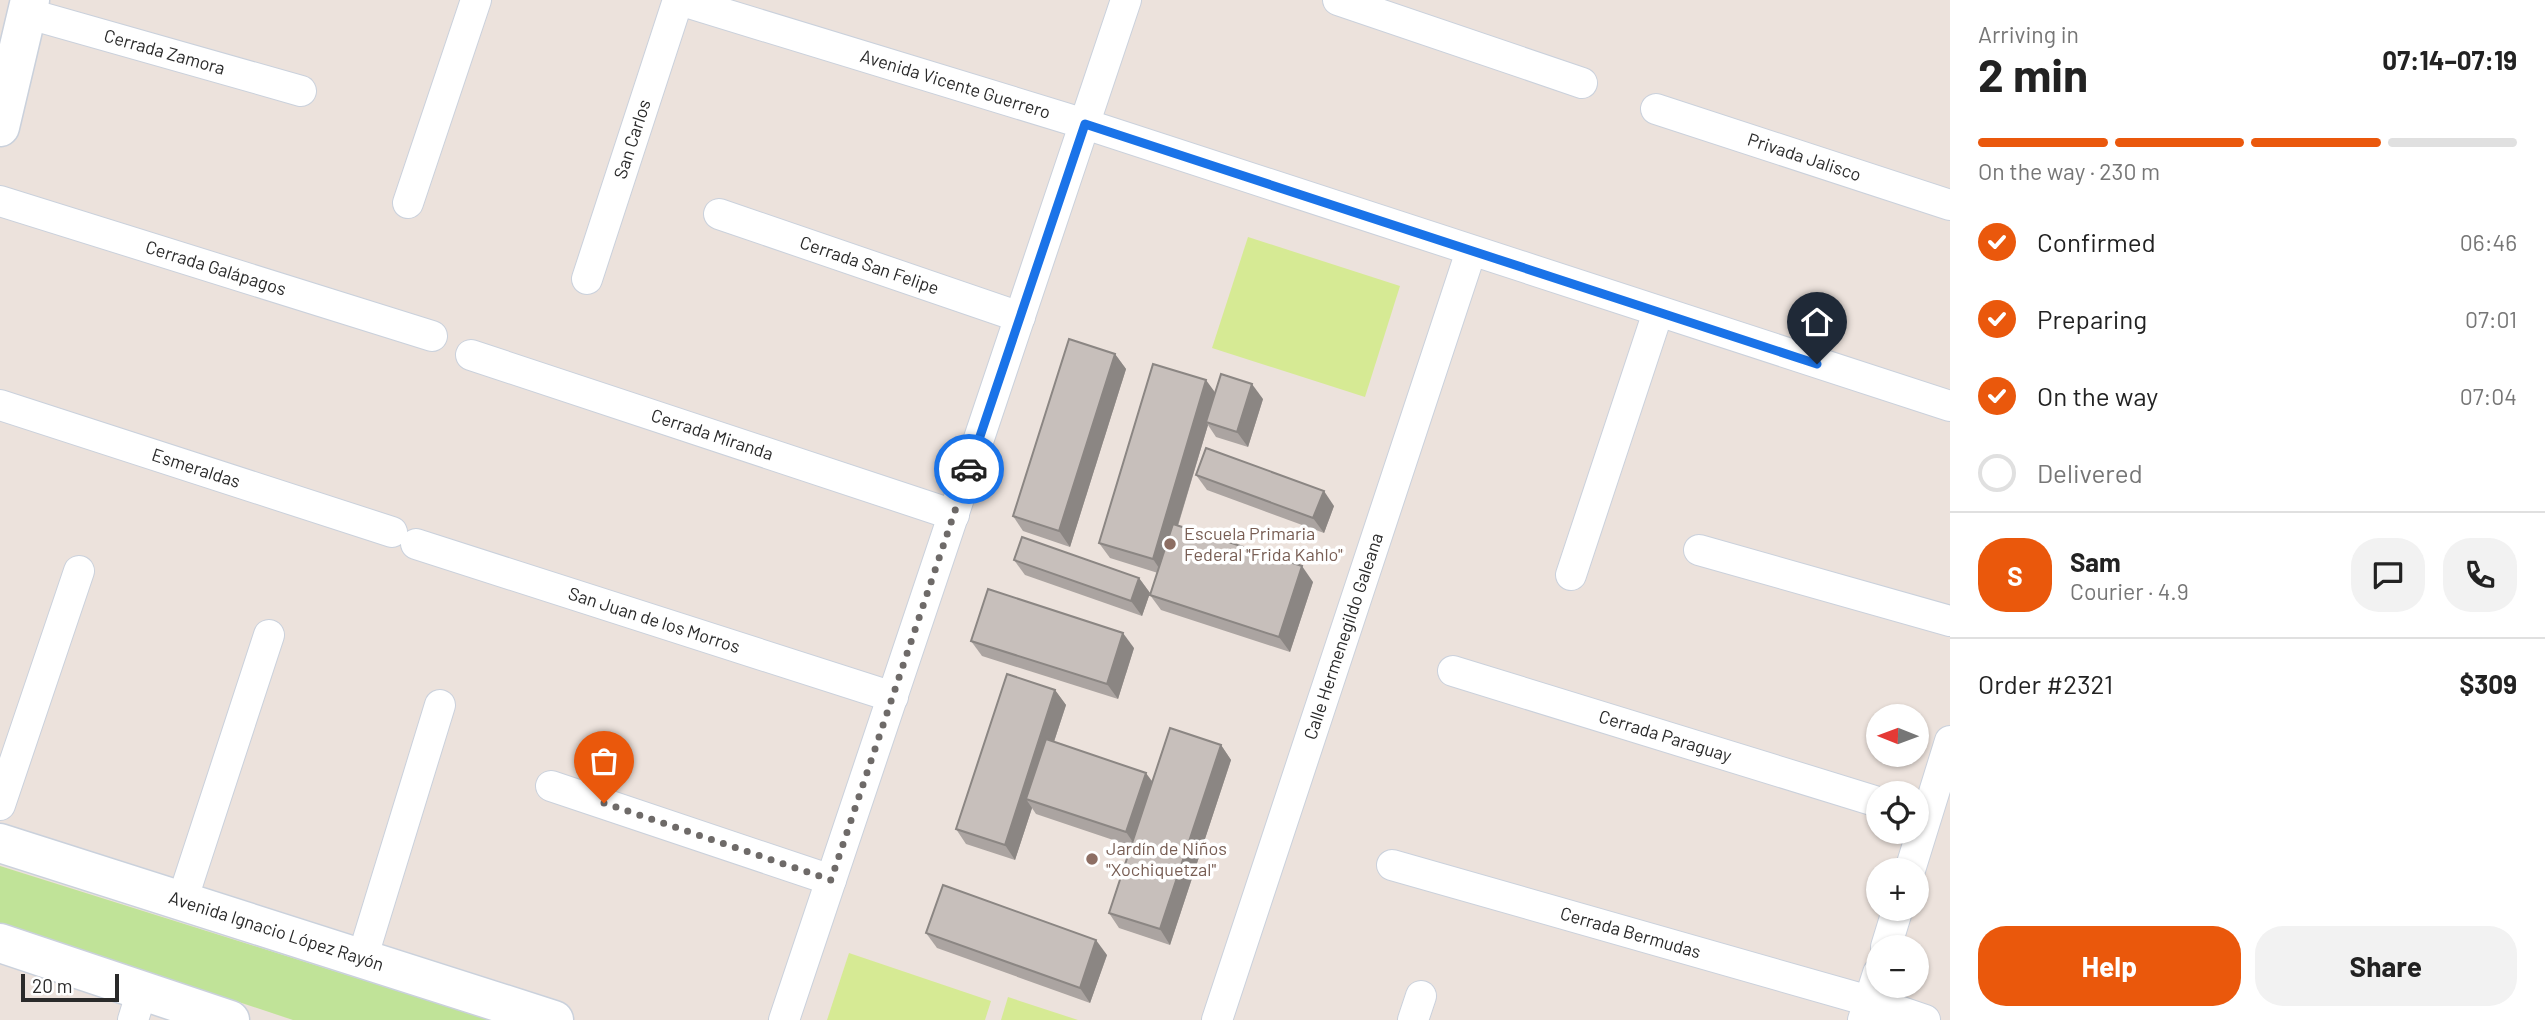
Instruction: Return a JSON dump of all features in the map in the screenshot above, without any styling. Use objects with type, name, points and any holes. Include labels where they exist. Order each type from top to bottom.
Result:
[{"type":"street","points":[[408,203],[476,0]]},
{"type":"street","name":"Avenida Vicente Guerrero","points":[[679,0],[1085,124],[1950,406]]},
{"type":"street","name":"San Carlos","points":[[587,279],[679,0]]},
{"type":"street","points":[[784,1020],[1125,0]]},
{"type":"street","points":[[1338,0],[1582,83]]},
{"type":"street","points":[[0,127],[28,7]]},
{"type":"street","name":"Cerrada Zamora","points":[[28,7],[301,91]]},
{"type":"street","name":"Privada Jalisco","points":[[1656,109],[1950,205]]},
{"type":"street","name":"Cerrada Galápagos","points":[[0,201],[432,336]]},
{"type":"street","name":"Cerrada San Felipe","points":[[719,214],[1020,317]]},
{"type":"street","name":"Calle Hermenegildo Galeana","points":[[1217,1020],[1471,251]]},
{"type":"street","points":[[1571,575],[1658,312]]},
{"type":"street","name":"Cerrada Miranda","points":[[471,355],[954,515]]},
{"type":"street","name":"Esmeraldas","points":[[0,405],[404,538]]},
{"type":"street","name":"San Juan de los Morros","points":[[404,538],[893,697]]},
{"type":"street","points":[[1699,550],[1950,621]]},
{"type":"street","points":[[0,806],[79,571]]},
{"type":"street","points":[[182,901],[269,635]]},
{"type":"street","name":"Cerrada Paraguay","points":[[1453,671],[1866,798]]},
{"type":"street","points":[[362,959],[440,705]]},
{"type":"street","points":[[1915,858],[1931,819],[1950,741]]},
{"type":"street","points":[[551,786],[831,880]]},
{"type":"street","name":"Avenida Ignacio López Rayón","points":[[0,843],[554,1020]]},
{"type":"street","name":"Cerrada Bermudas","points":[[1392,865],[1866,997]]},
{"type":"street","points":[[0,943],[138,1005],[230,1020]]},
{"type":"street","name":"Cerrada Bermudas","points":[[1870,998],[1925,1020]]},
{"type":"green space","points":[[1248,237],[1400,286],[1365,397],[1212,348]]},
{"type":"green space","points":[[0,866],[490,1020],[293,1020],[0,923]]},
{"type":"green space","points":[[849,953],[991,1001],[985,1020],[827,1020]]},
{"type":"green space","points":[[1008,997],[1078,1020],[1001,1020]]},
{"type":"building","points":[[1069,339],[1115,354],[1059,531],[1013,516]]},
{"type":"building","points":[[1153,364],[1206,380],[1153,559],[1099,543]]},
{"type":"building","points":[[1221,374],[1252,384],[1237,432],[1206,422]]},
{"type":"building","points":[[1206,448],[1324,491],[1313,518],[1196,475]]},
{"type":"building","points":[[1173,524],[1302,566],[1279,637],[1150,595]]},
{"type":"building","points":[[1022,537],[1139,578],[1131,601],[1014,560]]},
{"type":"building","points":[[988,589],[1123,633],[1107,684],[971,641]]},
{"type":"building","points":[[1007,674],[1055,690],[1005,845],[956,829]]},
{"type":"building","points":[[1170,728],[1221,745],[1160,929],[1109,913]]},
{"type":"building","points":[[1046,739],[1146,773],[1126,832],[1026,799]]},
{"type":"building","points":[[943,885],[1096,940],[1080,988],[926,933]]},
{"type":"way so far","points":[[604,803],[831,880],[969,469]]},
{"type":"place","name":"Escuela Primaria Federal \"Frida Kahlo\"","points":[[1170,544]]},
{"type":"place","name":"Jardín de Niños \"Xochiquetzal\"","points":[[1092,859]]},
{"type":"route","points":[[969,469],[1085,124],[1817,364]]}]
